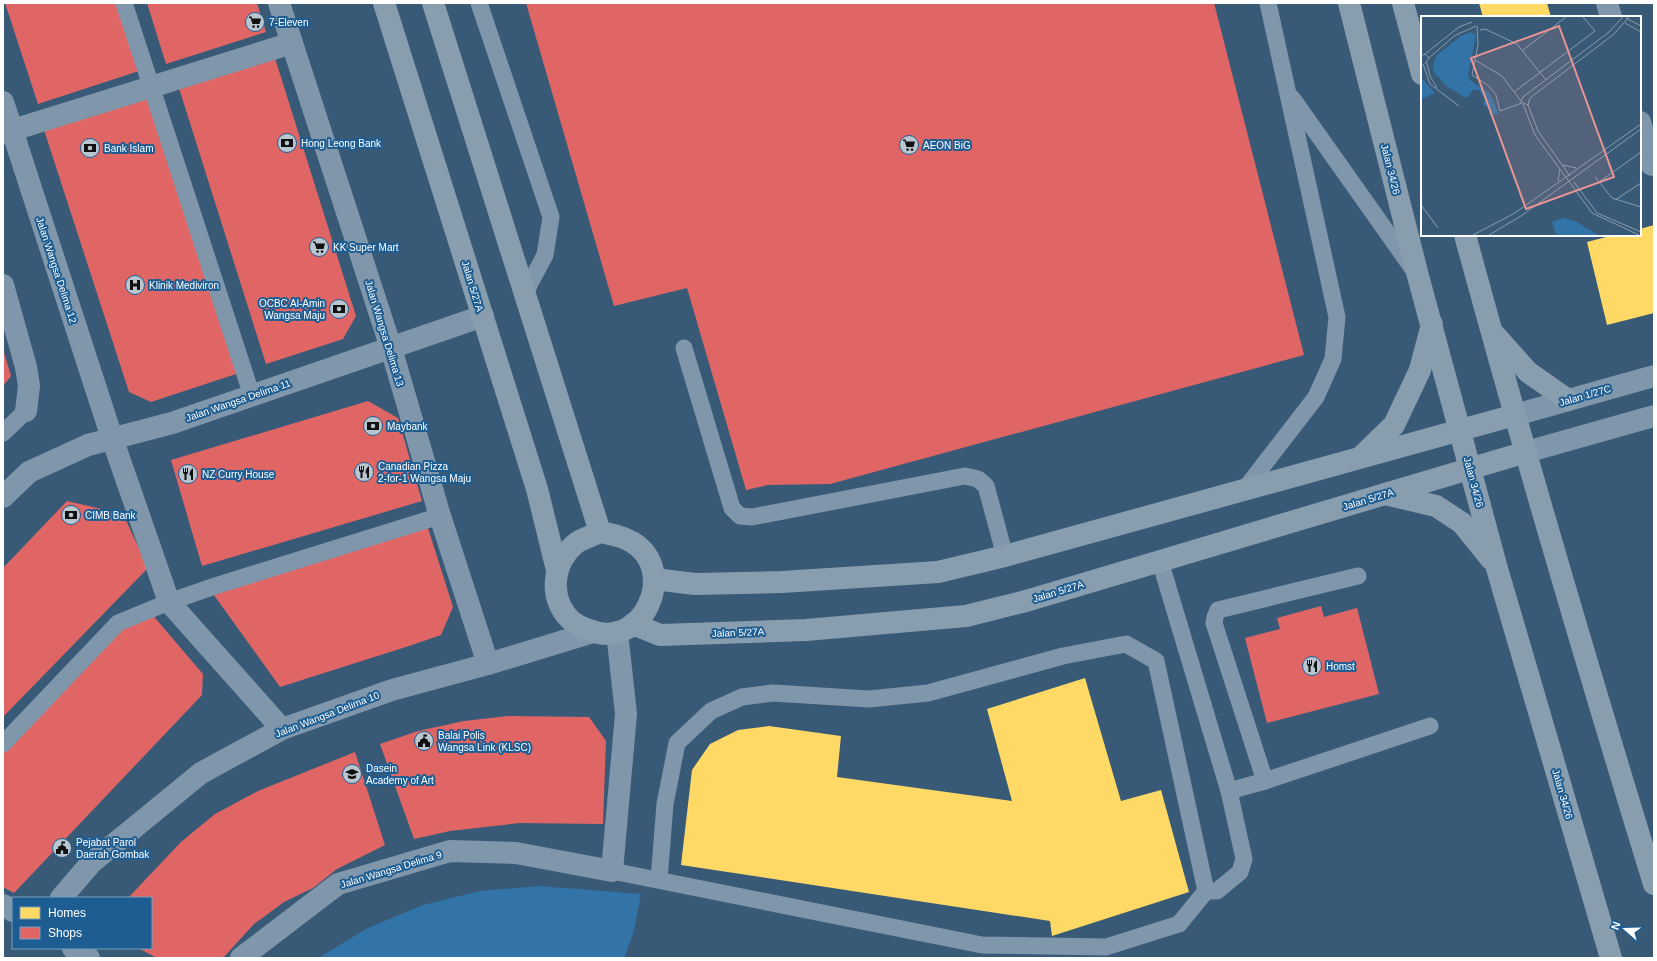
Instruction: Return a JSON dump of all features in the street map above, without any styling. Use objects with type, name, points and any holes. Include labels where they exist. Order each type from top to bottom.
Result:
[{"type":"street","name":"Jalan Wangsa Delima 13","points":[[280,3],[391,348],[440,516],[488,664]]},
{"type":"street","name":"Jalan 5/27A","points":[[384,3],[537,489],[557,570]]},
{"type":"street","points":[[433,3],[600,532]]},
{"type":"street","name":"Jalan 34/26","points":[[1349,3],[1418,276],[1432,323],[1496,565],[1612,958]]},
{"type":"street","points":[[1403,3],[1421,70]]},
{"type":"street","points":[[1607,3],[1610,16]]},
{"type":"street","points":[[7,132],[292,43]]},
{"type":"street","name":"Jalan Wangsa Delima 12","points":[[3,102],[7,132],[169,602]]},
{"type":"street","points":[[1641,127],[1649,166]]},
{"type":"street","points":[[1465,236],[1515,415],[1654,884]]},
{"type":"street","points":[[3,285],[26,366],[29,386],[26,411]]},
{"type":"street","name":"Jalan Wangsa Delima 11","points":[[3,497],[29,472],[88,445],[172,423],[483,316]]},
{"type":"street","points":[[1359,458],[1394,425],[1420,370],[1432,323]]},
{"type":"street","points":[[1491,331],[1528,372],[1568,400]]},
{"type":"street","name":"Jalan 1/27C","points":[[1515,415],[1654,376]]},
{"type":"street","points":[[654,579],[695,584],[774,582],[938,572],[1005,556],[1515,415]]},
{"type":"street","points":[[1526,452],[1654,416]]},
{"type":"street","name":"Jalan 5/27A","points":[[625,628],[660,635],[806,630],[966,616],[1160,561],[1526,452]]},
{"type":"street","points":[[1384,494],[1436,506],[1462,523],[1496,565]]},
{"type":"street","points":[[600,532],[620,536],[633,542],[644,552],[651,565],[654,579],[653,592],[643,615],[625,628],[606,633],[593,632],[578,626],[566,615],[559,601],[555,586],[557,570],[564,555],[576,543],[600,532]]},
{"type":"street","points":[[169,602],[282,729]]},
{"type":"street","points":[[612,871],[626,714],[625,628]]},
{"type":"street","name":"Jalan Wangsa Delima 10","points":[[63,897],[91,863],[201,773],[282,729],[392,690],[488,664],[593,632]]},
{"type":"street","name":"Jalan Wangsa Delima 9","points":[[241,958],[338,884],[450,851],[516,853],[612,871]]},
{"type":"street","points":[[3,905],[12,910]]},
{"type":"street","points":[[75,949],[90,958]]},
{"type":"lane","points":[[124,3],[150,88],[252,396]]},
{"type":"lane","points":[[479,3],[550,217],[545,255],[525,295]]},
{"type":"lane","points":[[1245,489],[1316,397],[1333,359],[1337,317],[1268,3]]},
{"type":"lane","points":[[1288,92],[1418,276]]},
{"type":"lane","points":[[684,348],[732,508],[740,516],[752,517],[966,476],[978,479],[986,486],[1005,556]]},
{"type":"lane","points":[[3,433],[26,411]]},
{"type":"lane","points":[[3,744],[118,623],[169,602],[215,586],[440,516]]},
{"type":"lane","points":[[1160,561],[1229,791],[1244,859],[1240,872],[1216,891],[1206,891]]},
{"type":"lane","points":[[1265,780],[1214,623],[1218,610],[1358,576]]},
{"type":"lane","points":[[658,880],[665,804],[677,743],[711,711],[742,697],[773,693],[869,699],[928,693],[1063,656],[1126,644],[1156,661],[1206,891]]},
{"type":"lane","points":[[1229,791],[1430,726]]},
{"type":"lane","points":[[612,871],[975,944],[990,945],[1106,947],[1179,924],[1206,891]]},
{"type":"shaded area","points":[[539,886],[641,894],[634,931],[624,958],[318,958],[368,928],[423,905],[480,891]]},
{"type":"building: Homes","points":[[1479,3],[1547,3],[1551,16],[1483,16]]},
{"type":"building: Homes","points":[[1654,225],[1654,313],[1607,325],[1587,242],[1610,236],[1641,236],[1641,229]]},
{"type":"building: Homes","points":[[1085,678],[1121,801],[1161,790],[1189,892],[1052,936],[1050,921],[681,865],[692,770],[710,744],[738,730],[769,726],[841,736],[837,777],[1012,801],[987,709]]},
{"type":"building: Shops","points":[[5,3],[120,3],[142,70],[38,104]]},
{"type":"building: Shops","points":[[147,3],[257,3],[266,32],[166,64]]},
{"type":"building: Shops","name":"AEON BiG","points":[[526,3],[1214,3],[1304,355],[830,484],[768,485],[746,490],[687,288],[614,306]]},
{"type":"building: Shops","points":[[274,55],[356,316],[343,339],[266,364],[178,85]]},
{"type":"building: Shops","points":[[149,96],[239,373],[151,402],[129,392],[44,130]]},
{"type":"building: Shops","points":[[3,349],[11,376],[3,386]]},
{"type":"building: Shops","points":[[368,401],[398,418],[422,501],[202,566],[171,460]]},
{"type":"building: Shops","points":[[67,501],[123,514],[148,568],[3,717],[3,568]]},
{"type":"building: Shops","points":[[426,522],[453,607],[441,635],[409,646],[280,687],[211,591]]},
{"type":"building: Shops","name":"Homst","points":[[1321,606],[1324,617],[1357,608],[1379,694],[1267,723],[1245,638],[1280,629],[1277,618]]},
{"type":"building: Shops","points":[[150,612],[203,674],[202,695],[14,893],[3,887],[3,748],[125,620]]},
{"type":"building: Shops","points":[[508,716],[589,717],[606,741],[603,824],[520,823],[450,831],[414,839],[380,744],[418,731],[464,721]]},
{"type":"building: Shops","points":[[355,752],[385,845],[337,869],[313,888],[284,902],[254,924],[223,958],[157,958],[140,949],[152,949],[152,897],[129,897],[181,842],[215,814],[258,791]]},
{"type":"place","name":"7-Eleven","points":[[255,22]]},
{"type":"place","name":"Hong Leong Bank","points":[[287,143]]},
{"type":"place","name":"AEON BiG","points":[[909,145]]},
{"type":"place","name":"Bank Islam","points":[[90,148]]},
{"type":"place","name":"KK Super Mart","points":[[319,247]]},
{"type":"place","name":"Klinik Mediviron","points":[[135,285]]},
{"type":"place","name":"OCBC Al-Amin Wangsa Maju","points":[[339,309]]},
{"type":"place","name":"Maybank","points":[[373,426]]},
{"type":"place","name":"Canadian Pizza 2-for-1 Wangsa Maju","points":[[364,472]]},
{"type":"place","name":"NZ Curry House","points":[[188,474]]},
{"type":"place","name":"CIMB Bank","points":[[71,515]]},
{"type":"place","name":"Homst","points":[[1312,666]]},
{"type":"place","name":"Balai Polis Wangsa Link (KLSC)","points":[[424,741]]},
{"type":"place","name":"Dasein Academy of Art","points":[[352,774]]},
{"type":"place","name":"Pejabat Parol Daerah Gombak","points":[[62,848]]}]
